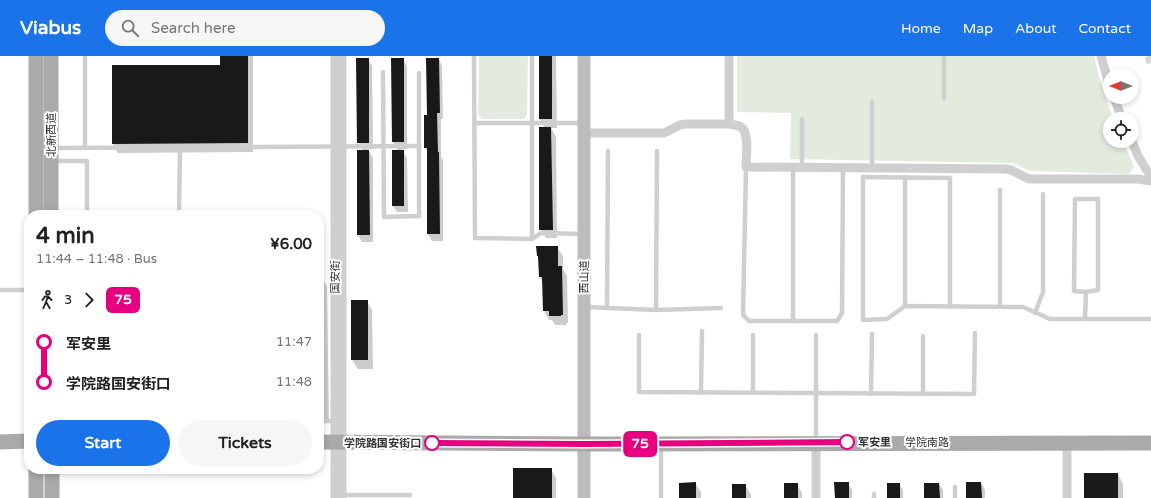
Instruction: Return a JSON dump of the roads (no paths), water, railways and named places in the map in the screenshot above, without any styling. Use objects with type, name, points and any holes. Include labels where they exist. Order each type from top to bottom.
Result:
[{"type":"main road","name":"北新西道","points":[[36,56],[36,210]]},
{"type":"main road","name":"北新西道","points":[[51,56],[51,210]]},
{"type":"main road","points":[[0,442],[24,441]]},
{"type":"main road","name":"学院南路","points":[[324,442],[584,444],[816,442],[1151,443]]},
{"type":"main road","points":[[36,474],[36,498]]},
{"type":"main road","points":[[52,474],[52,498]]},
{"type":"street","name":"国安街","points":[[335,56],[338,147],[340,497]]},
{"type":"street","name":"国安街","points":[[339,442],[336,421],[338,147],[342,56]]},
{"type":"street","name":"西山道","points":[[584,56],[584,498]]},
{"type":"street","points":[[729,56],[729,124]]},
{"type":"street","points":[[1100,56],[1104,68]]},
{"type":"street","points":[[584,128],[664,133],[680,125],[686,124],[729,124],[740,126],[745,131],[746,137],[746,167],[1006,169],[1029,179],[1138,179],[1151,181]]},
{"type":"street","points":[[1135,148],[1151,177]]},
{"type":"street","points":[[816,442],[816,498]]},
{"type":"street","points":[[1067,442],[1067,498]]},
{"type":"lane","points":[[85,56],[85,148]]},
{"type":"lane","points":[[474,56],[475,238],[532,239],[541,233],[584,234]]},
{"type":"lane","points":[[532,56],[532,239]]},
{"type":"lane","points":[[944,56],[944,98]]},
{"type":"lane","points":[[383,72],[384,216],[419,216],[419,74]]},
{"type":"lane","points":[[872,102],[872,168]]},
{"type":"lane","points":[[793,321],[798,168],[802,119]]},
{"type":"lane","points":[[475,123],[532,123],[584,128]]},
{"type":"lane","points":[[52,154],[85,148],[419,146]]},
{"type":"lane","points":[[179,210],[180,148]]},
{"type":"lane","points":[[607,308],[608,151]]},
{"type":"lane","points":[[656,310],[657,151]]},
{"type":"lane","points":[[52,154],[87,161],[87,210]]},
{"type":"lane","points":[[746,167],[743,315],[749,321],[837,321],[842,312],[843,168]]},
{"type":"lane","points":[[950,307],[950,178],[863,177],[863,320],[887,319],[905,306],[950,307],[1000,306],[1023,307],[1050,319],[1151,319]]},
{"type":"lane","points":[[905,178],[905,306]]},
{"type":"lane","points":[[1000,190],[1000,306]]},
{"type":"lane","points":[[1035,312],[1043,292],[1043,194]]},
{"type":"lane","points":[[1075,198],[1098,198],[1098,290],[1086,292],[1074,291],[1075,198]]},
{"type":"lane","points":[[0,290],[24,290]]},
{"type":"lane","points":[[1085,319],[1086,292]]},
{"type":"lane","points":[[584,306],[656,310],[721,308]]},
{"type":"lane","points":[[701,393],[702,331]]},
{"type":"lane","points":[[639,335],[639,392],[974,394],[975,333]]},
{"type":"lane","points":[[753,334],[753,393]]},
{"type":"lane","points":[[871,394],[872,334]]},
{"type":"lane","points":[[816,335],[816,442]]},
{"type":"lane","points":[[923,336],[923,394]]},
{"type":"lane","points":[[324,421],[336,421]]},
{"type":"lane","points":[[660,444],[661,498]]},
{"type":"lane","points":[[955,487],[955,498]]},
{"type":"lane","points":[[340,497],[410,495]]},
{"type":"tunnel","points":[[1149,56],[1151,63]]},
{"type":"place","name":"军安里","points":[[847,442]]},
{"type":"place","name":"学院路国安街口","points":[[432,443]]}]
